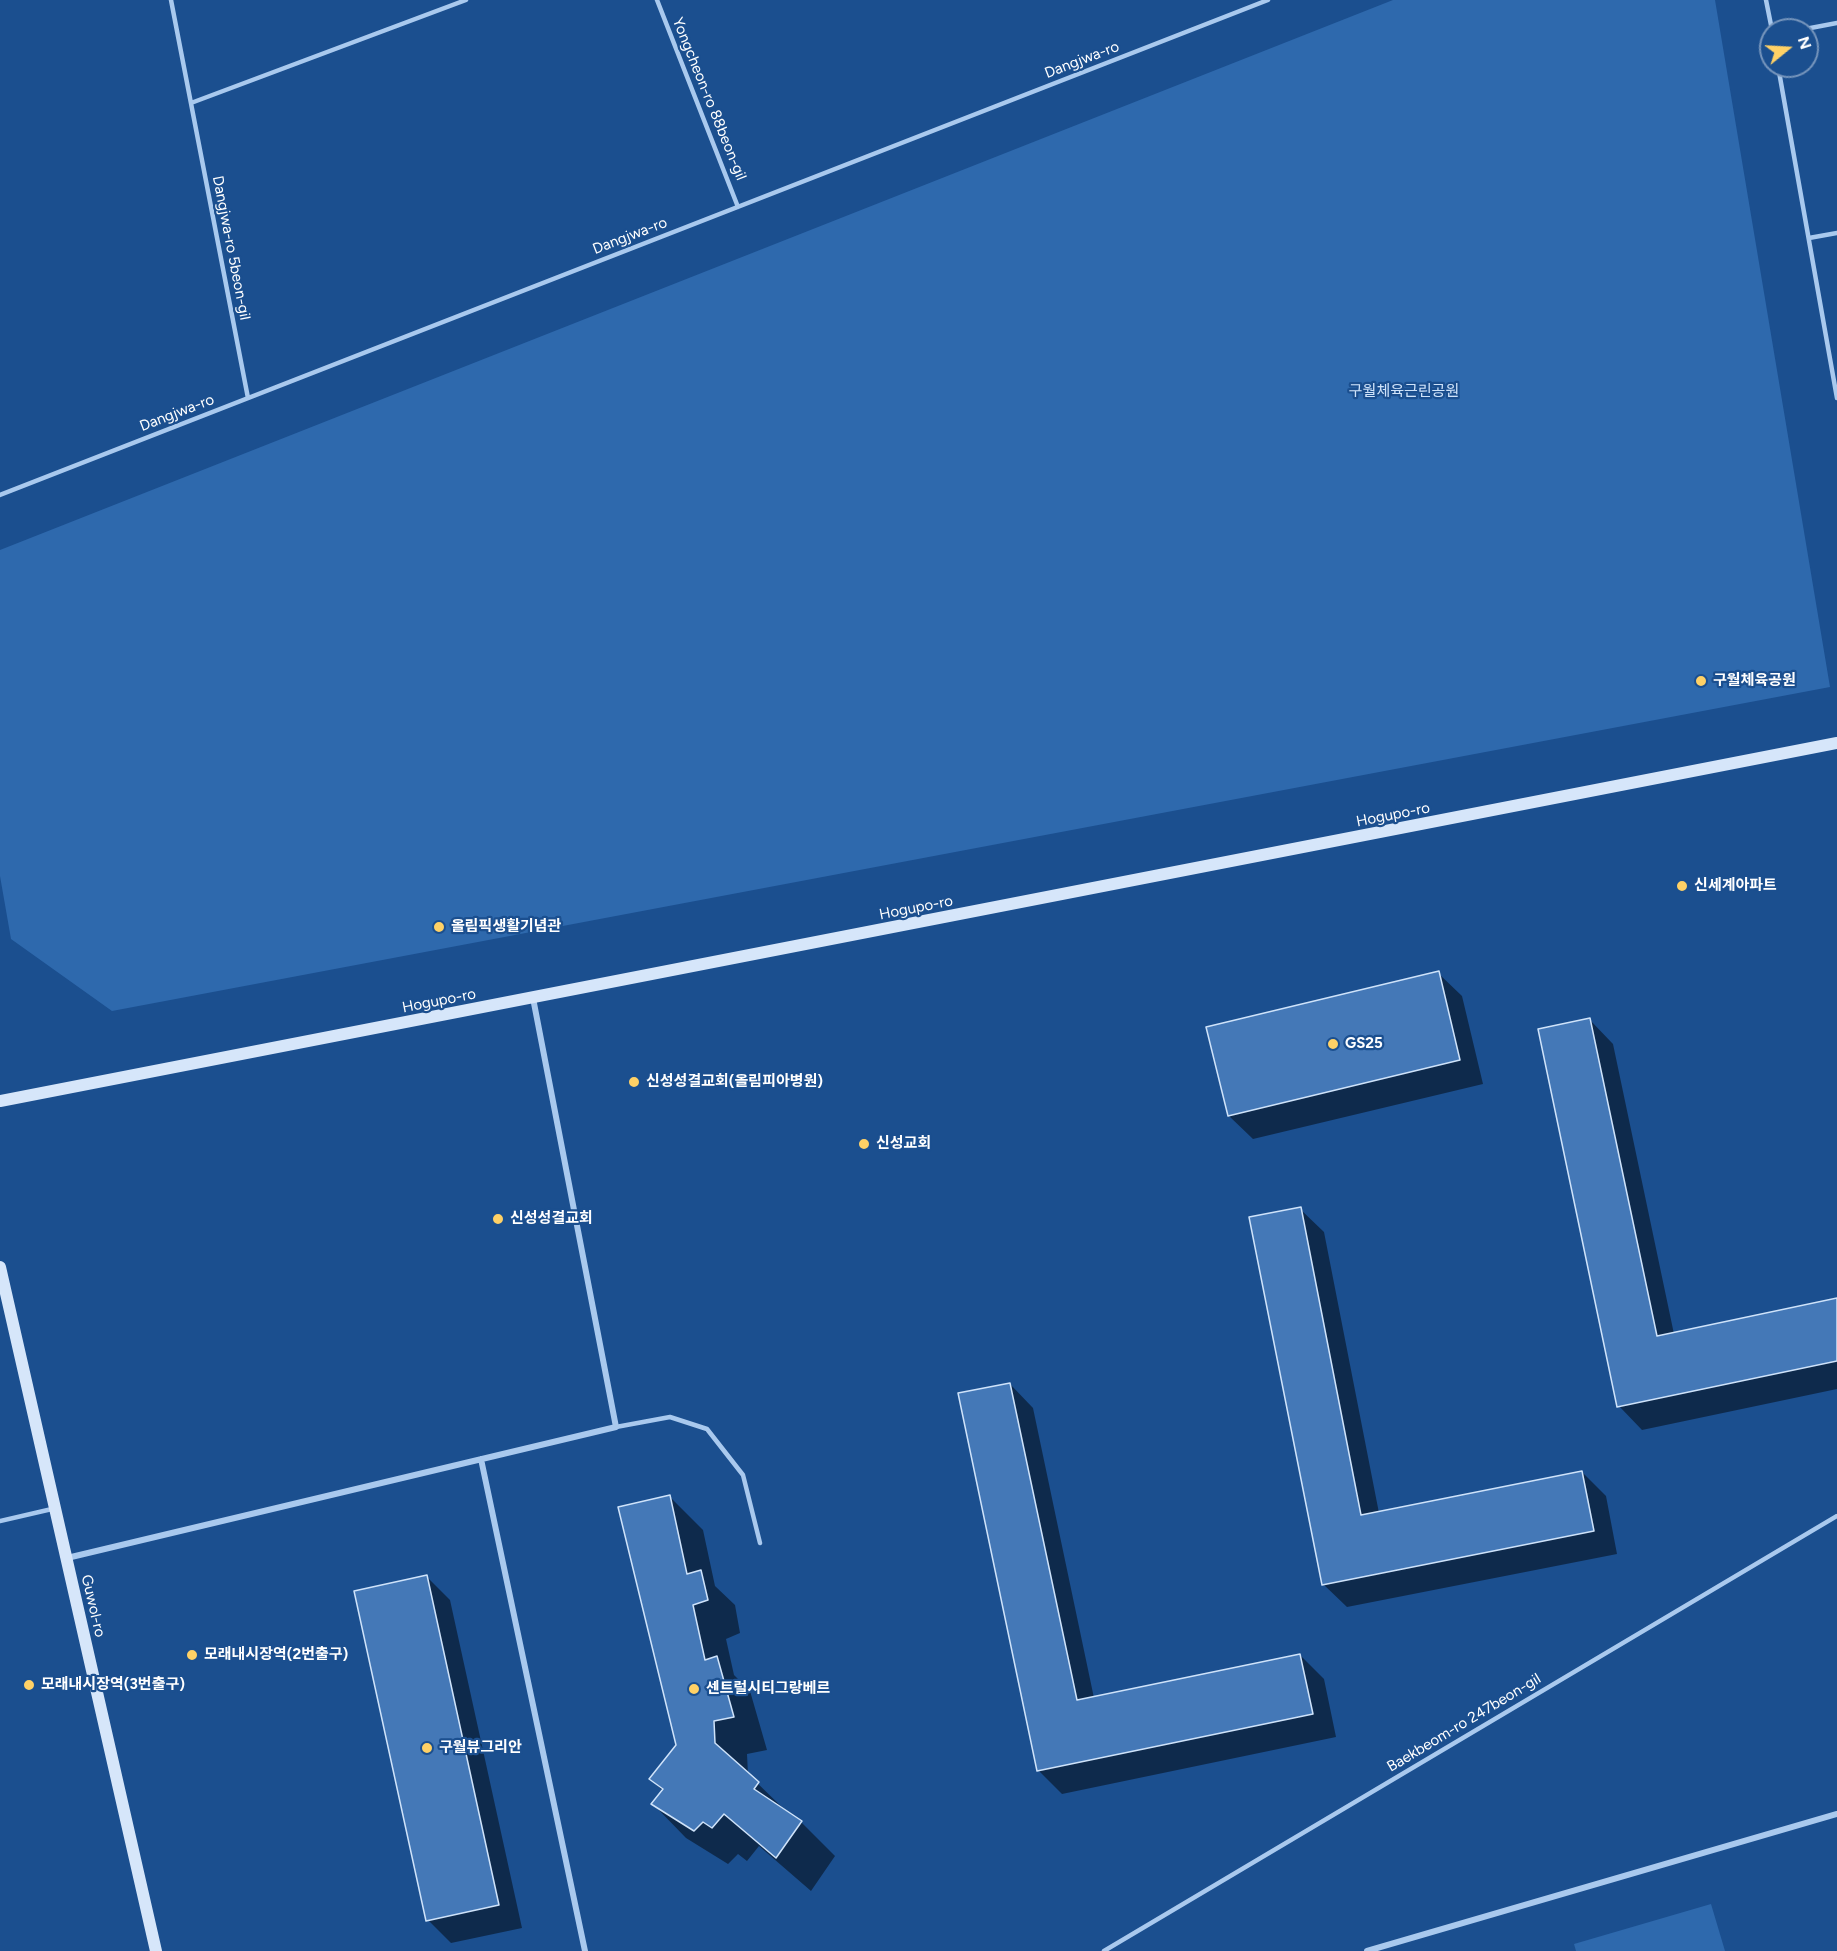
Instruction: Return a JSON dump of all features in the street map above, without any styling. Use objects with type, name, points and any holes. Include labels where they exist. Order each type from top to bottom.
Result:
[{"type":"main road","name":"Hogupo-ro","points":[[0,1101],[1837,743]]},
{"type":"main road","name":"Guwol-ro","points":[[0,1267],[156,1951]]},
{"type":"street","points":[[67,1558],[616,1427],[533,998]]},
{"type":"street","points":[[481,1460],[585,1951]]},
{"type":"street","points":[[1367,1951],[1837,1814]]},
{"type":"lane","name":"Dangjwa-ro 5beon-gil","points":[[171,0],[248,398]]},
{"type":"lane","points":[[191,103],[466,0]]},
{"type":"lane","name":"Yongcheon-ro 88beon-gil","points":[[657,0],[738,207]]},
{"type":"lane","name":"Dangjwa-ro","points":[[0,495],[1268,0]]},
{"type":"lane","points":[[1766,0],[1770,18]]},
{"type":"lane","points":[[1819,26],[1837,23]]},
{"type":"lane","points":[[1780,78],[1837,398]]},
{"type":"lane","points":[[1809,238],[1837,233]]},
{"type":"lane","points":[[616,1427],[670,1417],[707,1429],[743,1475],[760,1543]]},
{"type":"lane","points":[[0,1521],[55,1508]]},
{"type":"lane","name":"Baekbeom-ro 247beon-gil","points":[[1104,1951],[1837,1516]]},
{"type":"green space","name":"구월체육근린공원","points":[[1393,0],[1715,0],[1830,687],[112,1011],[11,939],[0,876],[0,550]]},
{"type":"green space","points":[[1711,1904],[1725,1951],[1576,1951],[1574,1944]]},
{"type":"building","points":[[1439,971],[1460,1060],[1228,1116],[1206,1027]]},
{"type":"building","points":[[1590,1018],[1657,1336],[1837,1298],[1837,1361],[1617,1407],[1538,1029]]},
{"type":"building","points":[[1301,1207],[1361,1515],[1582,1471],[1594,1531],[1322,1585],[1249,1217]]},
{"type":"building","points":[[1010,1383],[1077,1700],[1300,1654],[1313,1714],[1037,1771],[958,1393]]},
{"type":"building","name":"센트럴시티그랑베르","points":[[670,1495],[687,1574],[701,1570],[708,1600],[693,1605],[705,1660],[717,1656],[734,1717],[714,1721],[715,1743],[759,1782],[754,1789],[802,1821],[776,1858],[724,1814],[712,1828],[703,1822],[694,1831],[651,1804],[663,1789],[649,1779],[676,1745],[618,1507]]},
{"type":"building","name":"구월뷰그리안","points":[[427,1575],[499,1905],[426,1921],[354,1591]]},
{"type":"place","name":"구월체육공원","points":[[1701,681]]},
{"type":"place","name":"신세계아파트","points":[[1682,886]]},
{"type":"place","name":"올림픽생활기념관","points":[[439,927]]},
{"type":"place","name":"GS25","points":[[1333,1044]]},
{"type":"place","name":"신성성결교회(올림피아병원)","points":[[634,1082]]},
{"type":"place","name":"신성교회","points":[[864,1144]]},
{"type":"place","name":"신성성결교회","points":[[498,1219]]},
{"type":"place","name":"모래내시장역(2번출구)","points":[[192,1655]]},
{"type":"place","name":"모래내시장역(3번출구)","points":[[29,1685]]},
{"type":"place","name":"센트럴시티그랑베르","points":[[694,1689]]},
{"type":"place","name":"구월뷰그리안","points":[[427,1748]]}]
